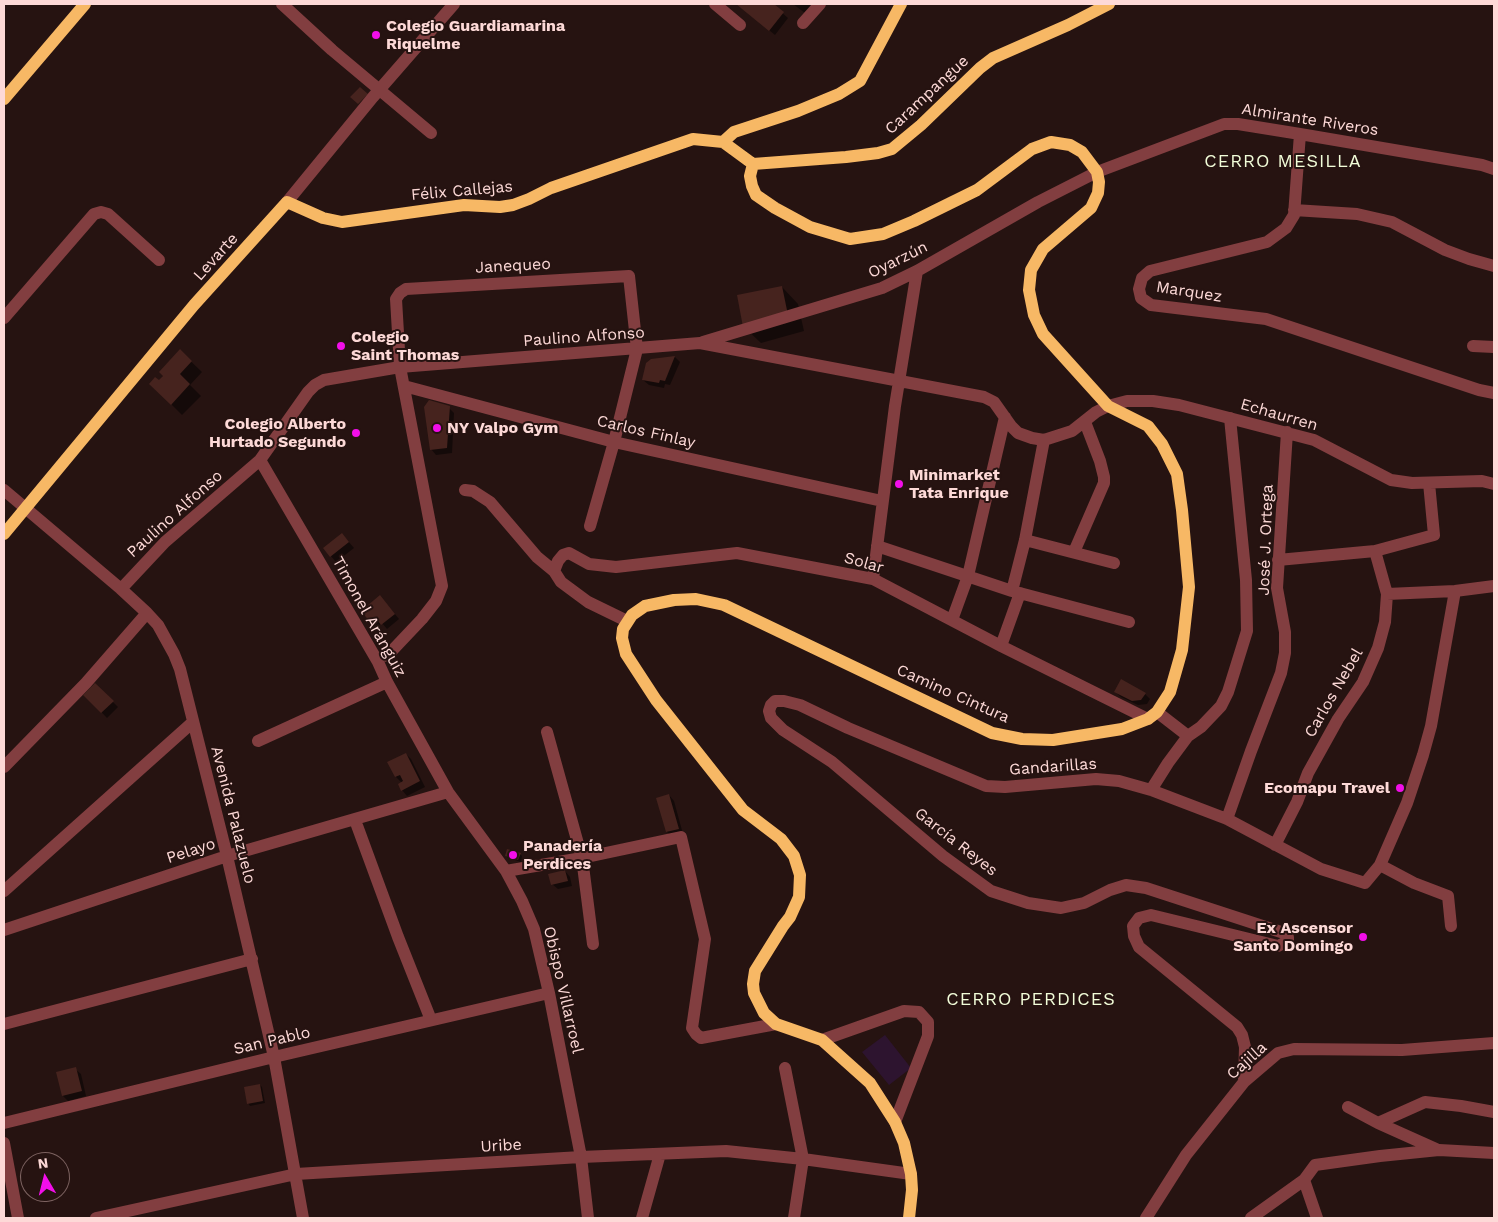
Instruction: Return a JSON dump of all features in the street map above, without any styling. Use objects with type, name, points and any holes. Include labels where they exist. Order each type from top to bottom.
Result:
[{"type":"main road","points":[[4,99],[85,4]]},
{"type":"main road","points":[[901,4],[860,81],[838,94],[798,111],[734,132],[723,142],[752,164],[750,176],[756,195],[810,227],[850,240],[883,234],[914,221],[977,190],[1032,149],[1050,142],[1070,145],[1082,152],[1097,172],[1099,182],[1098,193],[1091,208],[1043,249],[1031,270],[1029,290],[1034,315],[1043,334],[1108,406],[1148,426],[1162,444],[1177,474],[1189,587],[1182,650],[1170,692],[1152,716]]},
{"type":"main road","name":"Carampangue","points":[[752,164],[846,157],[878,153],[892,149],[921,125],[980,68],[993,58],[1068,26],[1109,4]]},
{"type":"main road","name":"Félix Callejas","points":[[287,202],[323,218],[342,222],[464,205],[500,207],[513,205],[551,188],[693,139],[723,142]]},
{"type":"main road","name":"Levarte","points":[[4,534],[194,304],[287,202]]},
{"type":"main road","name":"Camino Cintura","points":[[627,621],[632,615],[646,606],[674,600],[696,599],[724,605],[992,732],[1007,737],[1037,740],[1070,738],[1122,729],[1152,716]]},
{"type":"main road","points":[[627,621],[623,629],[622,638],[626,654],[656,700],[743,810],[782,840],[798,865],[801,885],[796,907],[758,966],[753,978],[756,1000],[764,1013],[776,1024],[822,1040],[870,1083],[895,1122],[904,1143],[911,1174],[909,1218]]},
{"type":"street","points":[[282,4],[431,133]]},
{"type":"street","name":"Levarte","points":[[287,202],[454,4]]},
{"type":"street","points":[[715,4],[740,25]]},
{"type":"street","points":[[803,23],[820,4]]},
{"type":"street","name":"Almirante Riveros","points":[[1097,172],[1224,124],[1238,124],[1482,164],[1494,169]]},
{"type":"street","name":"Marquez","points":[[1300,134],[1294,215],[1286,228],[1267,242],[1150,271],[1142,278],[1138,289],[1141,298],[1151,304],[1266,319],[1479,390],[1494,393]]},
{"type":"street","name":"Oyarzún","points":[[700,343],[882,288],[917,271],[1038,202],[1097,172]]},
{"type":"street","points":[[1294,210],[1357,214],[1392,222],[1445,250],[1494,266]]},
{"type":"street","points":[[4,318],[94,214],[101,212],[108,214],[159,260]]},
{"type":"street","points":[[873,579],[882,501],[917,271]]},
{"type":"street","name":"Janequeo","points":[[400,367],[396,299],[406,289],[629,276],[637,349]]},
{"type":"street","name":"Paulino Alfonso","points":[[121,588],[165,542],[260,460],[308,392],[315,385],[324,380],[400,367],[700,343],[900,380],[984,398],[994,402],[1018,432],[1032,438],[1044,440]]},
{"type":"street","points":[[1473,346],[1494,347]]},
{"type":"street","points":[[590,526],[614,442],[637,349]]},
{"type":"street","points":[[387,656],[436,601],[442,586],[400,367]]},
{"type":"street","name":"Carlos Finlay","points":[[404,386],[614,442],[882,501]]},
{"type":"street","name":"Echaurren","points":[[1108,406],[1127,401],[1179,404],[1287,432],[1314,440],[1392,480],[1412,483],[1482,481],[1494,484]]},
{"type":"street","points":[[1001,646],[1016,592],[1044,440],[1072,431],[1108,406]]},
{"type":"street","points":[[952,620],[968,576],[1005,417]]},
{"type":"street","points":[[1151,790],[1188,736],[1201,727],[1221,706],[1228,692],[1247,632],[1246,580],[1230,418]]},
{"type":"street","points":[[1074,552],[1104,483],[1100,461],[1085,422]]},
{"type":"street","name":"José J. Ortega","points":[[1227,820],[1285,653],[1285,632],[1277,588],[1287,432]]},
{"type":"street","name":"Timonel Aránguiz","points":[[260,460],[378,662],[387,682],[448,792]]},
{"type":"street","points":[[1278,560],[1375,551],[1434,535],[1429,483]]},
{"type":"street","name":"Avenida Palazuelo","points":[[4,490],[121,588],[146,613],[162,633],[174,654],[180,669],[252,959],[274,1057],[303,1218]]},
{"type":"street","points":[[465,490],[473,491],[490,502],[537,557],[554,571],[561,582],[575,593],[627,621]]},
{"type":"street","points":[[1025,540],[1114,563]]},
{"type":"street","points":[[877,546],[1016,592],[1128,622]]},
{"type":"street","name":"Carlos Nebel","points":[[1275,845],[1297,802],[1308,773],[1338,719],[1363,682],[1378,648],[1385,622],[1387,594],[1375,551]]},
{"type":"street","name":"Solar","points":[[554,571],[563,555],[570,553],[589,564],[616,567],[737,553],[873,579],[1001,646],[1152,716],[1188,736]]},
{"type":"street","points":[[1387,594],[1494,586]]},
{"type":"street","points":[[1451,926],[1448,896],[1414,883],[1380,865],[1407,803],[1431,726],[1455,590]]},
{"type":"street","points":[[4,767],[86,683],[146,613]]},
{"type":"street","points":[[258,741],[387,682]]},
{"type":"street","name":"Gandarillas","points":[[771,704],[775,701],[784,701],[800,705],[848,728],[986,786],[1005,787],[1096,779],[1119,781],[1151,790],[1227,820],[1321,869],[1366,883],[1380,865]]},
{"type":"street","name":"García Reyes","points":[[771,704],[769,711],[771,718],[782,730],[832,762],[944,856],[991,891],[1028,903],[1061,908],[1084,903],[1110,890],[1126,885],[1146,888],[1284,933],[1288,937],[1288,942],[1278,946],[1151,915],[1139,918],[1133,926],[1134,936],[1140,947],[1237,1027],[1242,1035],[1245,1048],[1244,1082]]},
{"type":"street","points":[[4,891],[193,722]]},
{"type":"street","points":[[547,732],[582,858],[593,944]]},
{"type":"street","name":"Pelayo","points":[[4,930],[227,856],[448,792]]},
{"type":"street","name":"Obispo Villarroel","points":[[448,792],[506,871],[534,928],[549,993],[581,1158],[588,1218]]},
{"type":"street","points":[[355,820],[398,937],[432,1020]]},
{"type":"street","points":[[506,871],[582,858],[681,837],[704,939],[692,1028],[701,1038],[776,1024]]},
{"type":"street","points":[[4,1024],[252,959]]},
{"type":"street","name":"San Pablo","points":[[4,1123],[274,1057],[549,993]]},
{"type":"street","points":[[822,1040],[904,1011],[919,1012],[928,1022],[928,1036],[895,1122]]},
{"type":"street","name":"Cajilla","points":[[1146,1218],[1186,1155],[1244,1082],[1278,1053],[1294,1049],[1402,1050],[1494,1043]]},
{"type":"street","points":[[785,1068],[803,1159],[794,1218]]},
{"type":"street","points":[[1378,1123],[1425,1102],[1494,1112]]},
{"type":"street","points":[[1348,1107],[1378,1123],[1438,1150]]},
{"type":"street","points":[[4,1144],[18,1218]]},
{"type":"street","points":[[1251,1218],[1304,1180],[1315,1165],[1438,1150],[1494,1153]]},
{"type":"street","name":"Uribe","points":[[96,1218],[296,1174],[581,1158],[726,1151],[803,1159],[911,1174]]},
{"type":"street","points":[[642,1218],[660,1154]]},
{"type":"street","points":[[1304,1180],[1317,1218]]},
{"type":"shaded area","points":[[885,1035],[911,1068],[889,1085],[862,1052]]},
{"type":"building","points":[[736,4],[774,4],[784,12],[769,31]]},
{"type":"building","points":[[360,87],[368,94],[358,104],[350,97]]},
{"type":"building","points":[[782,286],[788,315],[743,327],[737,295]]},
{"type":"building","points":[[180,349],[192,361],[180,374],[190,384],[171,405],[149,384],[155,377],[159,380],[163,376],[159,372]]},
{"type":"building","points":[[675,356],[665,381],[660,380],[659,383],[642,380],[646,363],[651,359]]},
{"type":"building","name":"NY Valpo Gym","points":[[429,400],[450,406],[447,448],[430,450],[424,407]]},
{"type":"building","points":[[342,533],[349,542],[330,557],[323,548]]},
{"type":"building","points":[[380,595],[395,614],[381,625],[376,618],[371,623],[361,611]]},
{"type":"building","points":[[1121,679],[1146,693],[1141,700],[1132,701],[1114,692]]},
{"type":"building","points":[[95,683],[114,701],[101,713],[83,695]]},
{"type":"building","points":[[406,753],[420,781],[401,791],[398,784],[403,781],[400,775],[395,777],[387,762]]},
{"type":"building","points":[[669,794],[679,829],[666,832],[656,798]]},
{"type":"building","name":"Panadería Perdices","points":[[507,849],[521,853],[518,860],[505,856]]},
{"type":"building","points":[[565,870],[568,881],[551,885],[548,874]]},
{"type":"building","points":[[76,1067],[82,1091],[62,1096],[56,1072]]},
{"type":"building","points":[[260,1084],[263,1101],[247,1104],[244,1087]]},
{"type":"place","name":"Colegio Guardiamarina Riquelme","points":[[376,35]]},
{"type":"place","name":"Colegio Saint Thomas","points":[[341,346]]},
{"type":"place","name":"NY Valpo Gym","points":[[437,428]]},
{"type":"place","name":"Colegio Alberto Hurtado Segundo","points":[[356,433]]},
{"type":"place","name":"Minimarket Tata Enrique","points":[[899,484]]},
{"type":"place","name":"Ecomapu Travel","points":[[1400,788]]},
{"type":"place","name":"Panadería Perdices","points":[[513,855]]},
{"type":"place","name":"Ex Ascensor Santo Domingo","points":[[1363,937]]},
{"type":"district","name":"CERRO MESILLA","points":[[1283,162]]},
{"type":"district","name":"CERRO PERDICES","points":[[1031,1000]]}]
